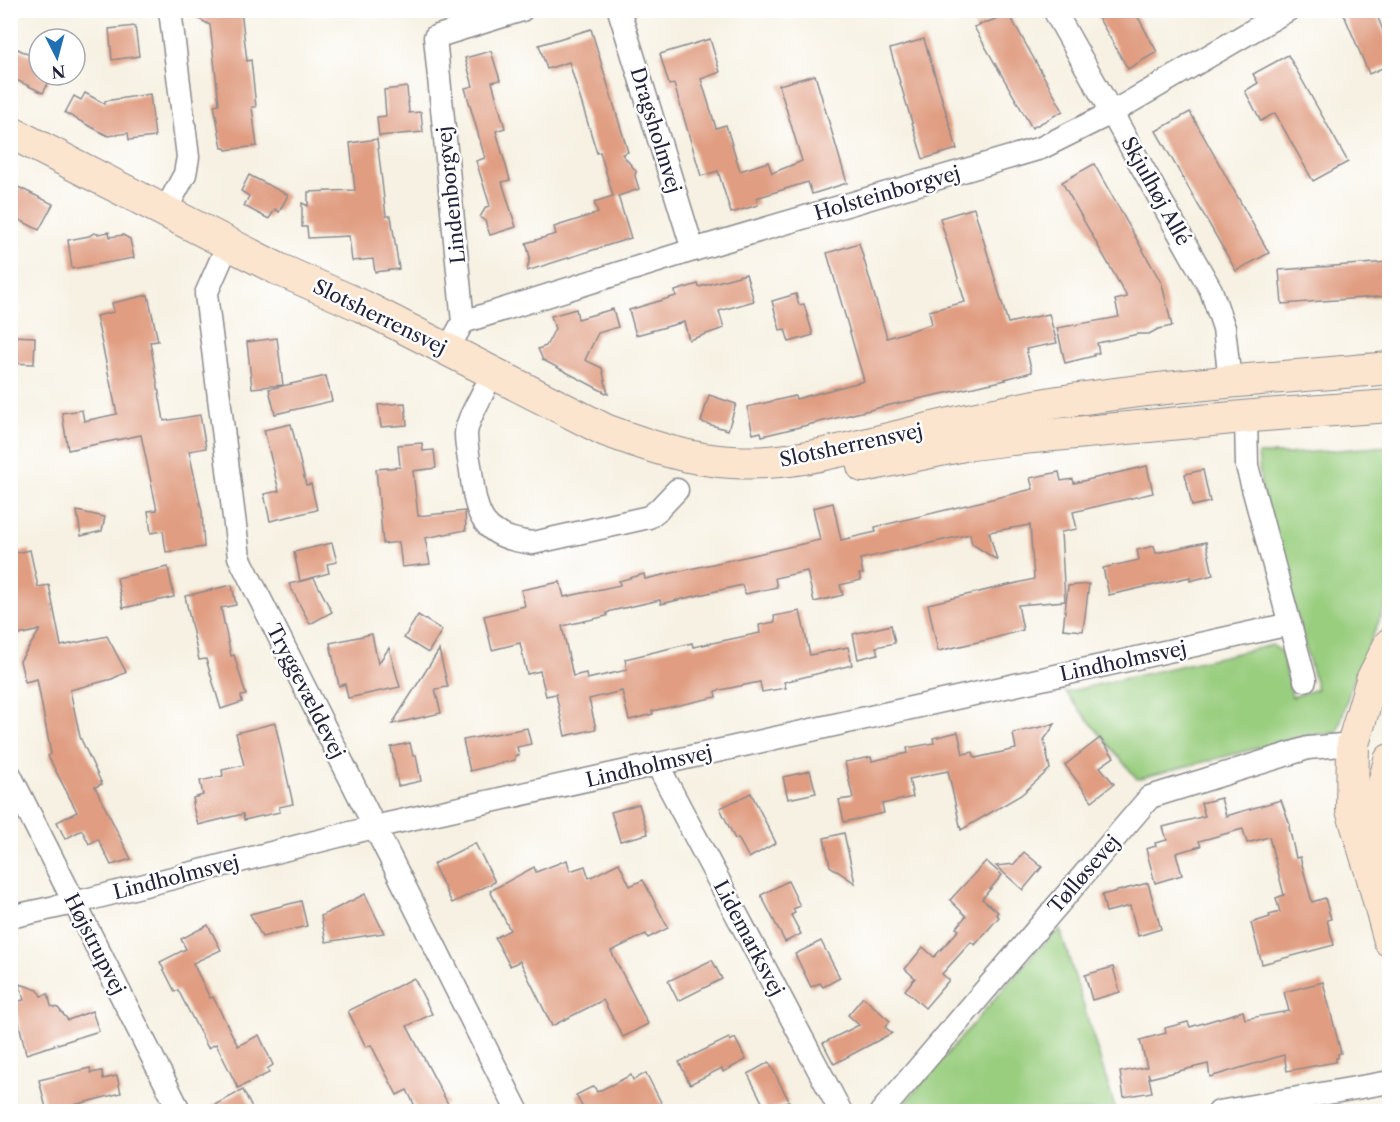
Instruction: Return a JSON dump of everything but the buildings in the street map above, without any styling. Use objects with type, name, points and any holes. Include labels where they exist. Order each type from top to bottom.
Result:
[{"type":"street","points":[[165,211],[185,174],[188,157],[170,10]]},
{"type":"street","name":"Lindenborgvej","points":[[463,321],[435,37],[522,10]]},
{"type":"street","name":"Dragsholmvej","points":[[619,10],[693,250]]},
{"type":"street","name":"Skjulhøj Allé","points":[[1054,10],[1211,290],[1224,328],[1230,382]]},
{"type":"street","name":"Holsteinborgvej","points":[[463,321],[693,250],[1041,148],[1111,113],[1288,10]]},
{"type":"street","name":"Slotsherrensvej","points":[[10,132],[228,244],[362,306],[605,430],[645,445],[685,456],[732,462],[782,461],[827,454],[979,416],[1054,403],[1230,382],[1389,368]]},
{"type":"street","name":"Tryggevældevej","points":[[228,244],[206,294],[239,557],[518,1112]]},
{"type":"street","name":"Slotsherrensvej","points":[[278,269],[354,322],[603,450],[676,472],[743,481],[814,476],[964,445],[1012,439],[1389,406]]},
{"type":"street","points":[[448,350],[463,321]]},
{"type":"street","points":[[484,390],[466,433],[474,496],[479,515],[487,526],[500,535],[516,541],[533,543],[649,517],[677,490]]},
{"type":"street","points":[[1246,418],[1247,466],[1305,680]]},
{"type":"street","name":"Lindholmsvej","points":[[10,917],[374,827],[1290,624]]},
{"type":"street","points":[[1389,644],[1372,680],[1353,744],[1352,810],[1372,874],[1389,941]]},
{"type":"street","name":"Tølløsevej","points":[[880,1112],[1150,797],[1308,748],[1353,744]]},
{"type":"street","points":[[1372,874],[1389,760]]},
{"type":"street","name":"Lidemarksvej","points":[[657,764],[841,1112]]},
{"type":"street","name":"Højstrupvej","points":[[10,775],[180,1112]]},
{"type":"street","points":[[1219,1112],[1389,1082]]},
{"type":"green space","points":[[1389,446],[1389,598],[1352,684],[1337,733],[1309,735],[1137,779],[1065,692],[1272,645],[1282,652],[1292,697],[1317,689],[1261,485],[1258,454],[1288,454]]},
{"type":"green space","points":[[1060,929],[1116,1111],[898,1111],[1034,953]]}]
